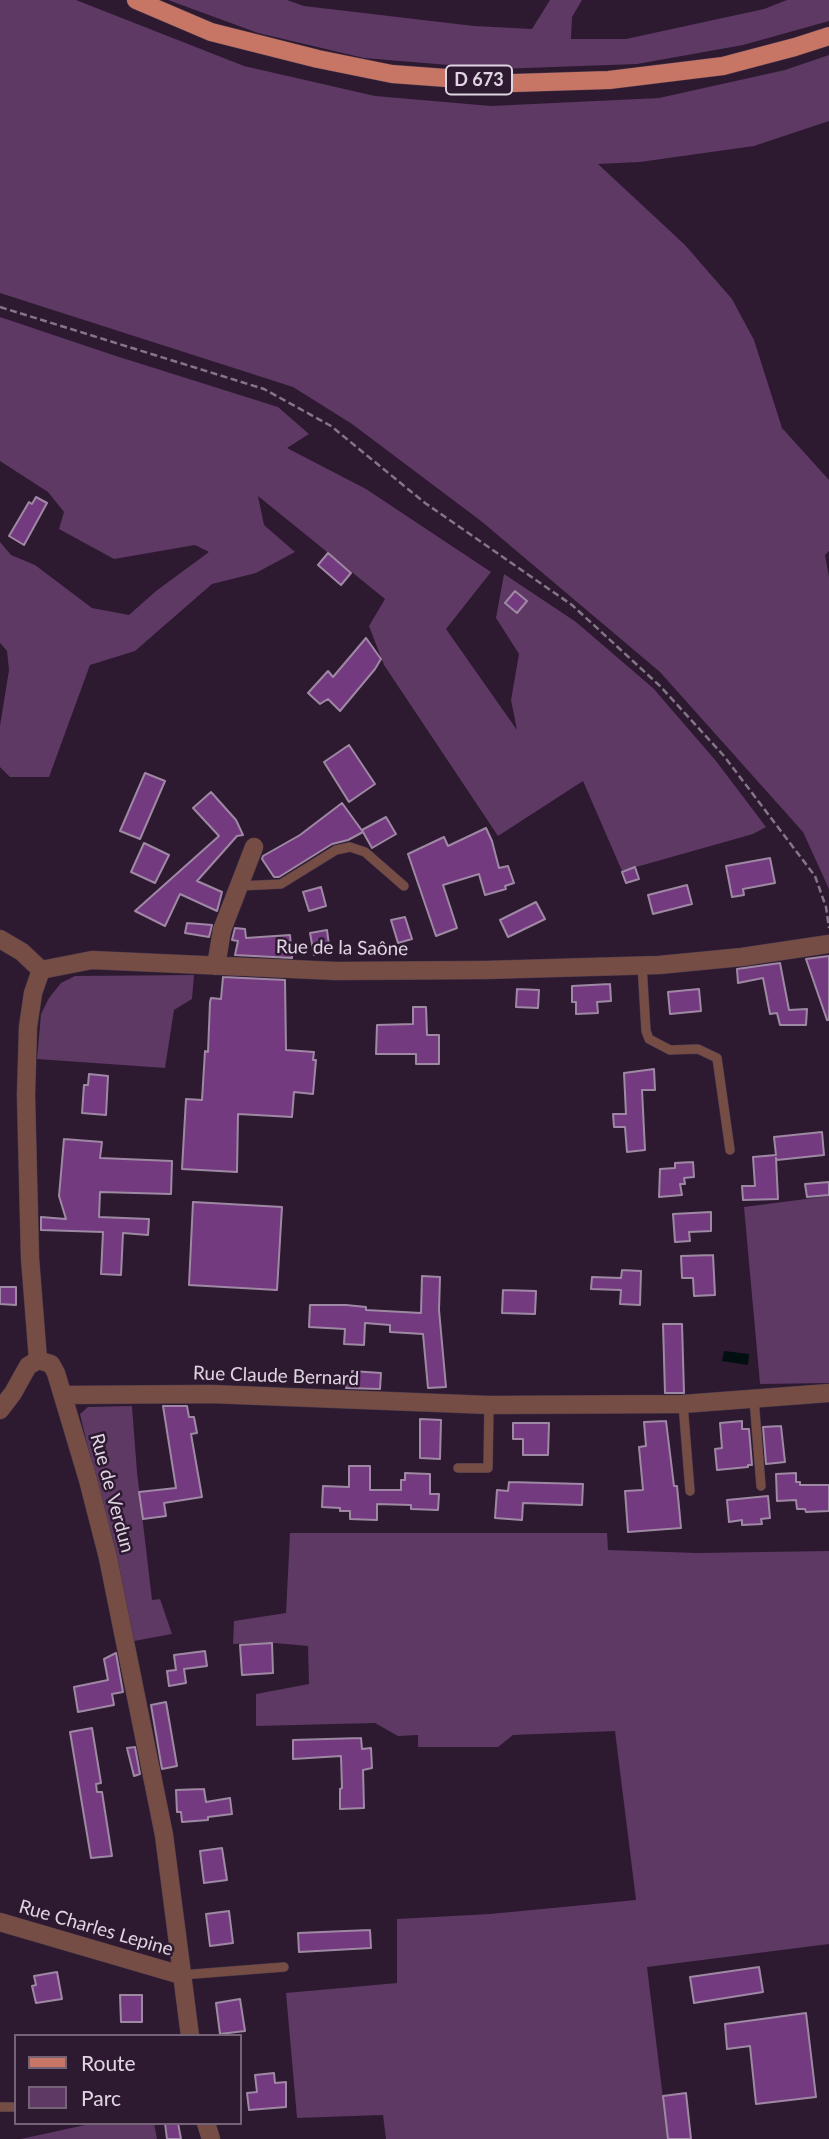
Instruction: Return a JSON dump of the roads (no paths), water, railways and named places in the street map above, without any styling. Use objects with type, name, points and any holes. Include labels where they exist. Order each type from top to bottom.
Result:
[{"type":"main road","name":"D 673","points":[[136,0],[211,32],[318,59],[392,74],[514,82],[609,80],[723,66],[829,36]]},
{"type":"street","points":[[216,966],[222,930],[254,846]]},
{"type":"street","points":[[0,939],[22,952],[41,970],[33,993],[28,1027],[26,1107],[30,1258],[35,1291],[38,1360],[28,1366],[0,1410]]},
{"type":"street","name":"Rue de la Saône","points":[[41,970],[92,961],[336,971],[642,965],[742,957],[829,944]]},
{"type":"street","name":"Rue de Verdun","points":[[38,1360],[51,1364],[56,1373],[108,1559],[164,1835],[190,2034]]},
{"type":"street","name":"Rue Claude Bernard","points":[[63,1395],[211,1394],[489,1405],[683,1404],[829,1393]]},
{"type":"street","name":"Rue Charles Lepine","points":[[0,1922],[181,1975]]},
{"type":"lane","points":[[238,886],[281,884],[336,850],[349,847],[365,852],[404,886]]},
{"type":"lane","points":[[642,965],[646,1031],[649,1039],[670,1050],[698,1049],[717,1058],[730,1150]]},
{"type":"lane","points":[[754,1399],[761,1486]]},
{"type":"lane","points":[[683,1404],[690,1491]]},
{"type":"lane","points":[[458,1468],[488,1468],[489,1405]]},
{"type":"lane","points":[[181,1975],[284,1967]]}]
